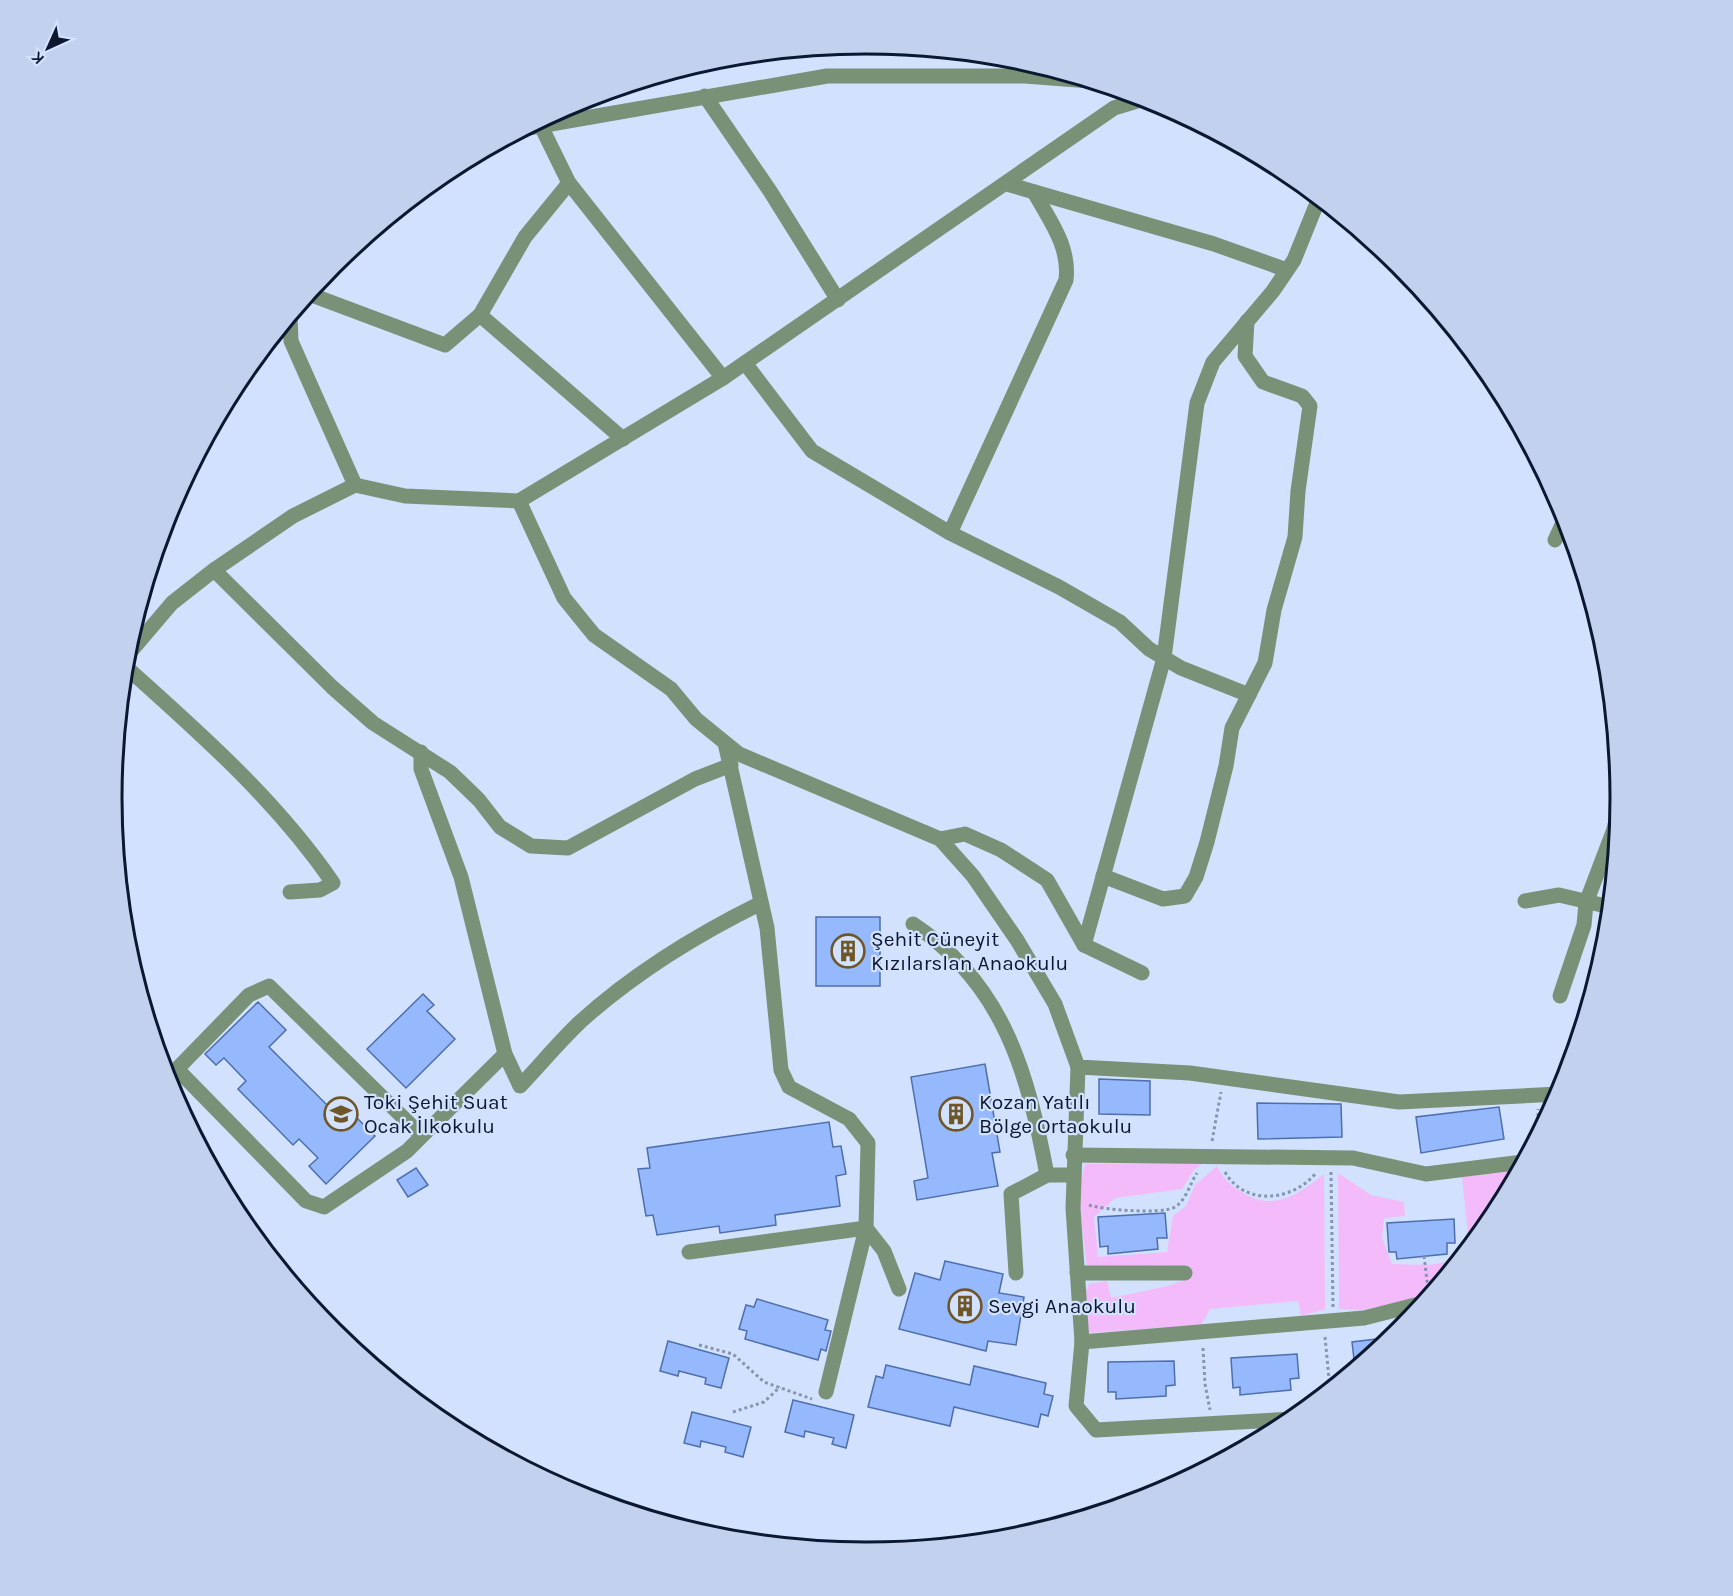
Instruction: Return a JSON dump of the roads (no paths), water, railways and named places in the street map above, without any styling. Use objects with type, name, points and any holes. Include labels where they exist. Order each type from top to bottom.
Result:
[{"type":"street","points":[[560,121],[827,76],[1025,76],[1057,78]]},
{"type":"street","points":[[705,96],[770,191],[838,300]]},
{"type":"street","points":[[140,641],[172,603],[214,570],[293,516],[355,485],[405,496],[519,501],[723,378],[1114,108],[1131,103]]},
{"type":"street","points":[[538,131],[569,183],[723,378]]},
{"type":"street","points":[[317,297],[446,345],[480,315],[525,237],[569,183]]},
{"type":"street","points":[[1007,184],[1214,244],[1287,270]]},
{"type":"street","points":[[950,533],[1066,280],[1068,267],[1063,245],[1034,192]]},
{"type":"street","points":[[1084,945],[1164,658],[1197,403],[1213,362],[1294,260],[1316,206]]},
{"type":"street","points":[[480,315],[623,439]]},
{"type":"street","points":[[1103,876],[1163,899],[1185,896],[1196,877],[1207,842],[1226,766],[1232,728],[1265,663],[1274,610],[1295,537],[1298,491],[1310,406],[1302,396],[1263,382],[1245,356],[1247,321]]},
{"type":"street","points":[[290,327],[291,341],[355,485]]},
{"type":"street","points":[[745,363],[812,451],[950,533],[1059,587],[1120,622],[1149,649],[1181,668],[1249,695]]},
{"type":"street","points":[[519,501],[564,598],[594,634],[671,689],[696,719],[739,754],[940,838],[973,876],[1017,940],[1055,1004],[1078,1067],[1073,1199],[1082,1342],[1076,1406],[1096,1430],[1275,1420]]},
{"type":"street","points":[[1555,540],[1560,529]]},
{"type":"street","points":[[214,570],[332,687],[373,723],[421,752],[463,783],[509,835],[531,846],[568,848],[695,779],[730,765]]},
{"type":"street","points":[[134,674],[222,752],[315,856],[333,883],[320,890],[290,892]]},
{"type":"street","points":[[725,743],[760,903],[772,971],[775,1029],[781,1070],[789,1087],[849,1119],[868,1143],[866,1228],[826,1392]]},
{"type":"street","points":[[421,752],[421,769],[461,876],[505,1054],[520,1086],[580,1023],[617,992],[705,930],[760,903]]},
{"type":"street","points":[[940,838],[965,834],[1001,850],[1047,880],[1084,945],[1142,973]]},
{"type":"street","points":[[1560,996],[1584,925],[1586,903],[1609,842]]},
{"type":"street","points":[[1525,901],[1560,895],[1602,906]]},
{"type":"street","points":[[913,924],[931,936],[969,973],[993,1004],[1013,1042],[1031,1096],[1047,1175]]},
{"type":"street","points":[[422,1136],[268,986],[249,995],[177,1069],[306,1201],[324,1206],[406,1151],[422,1136],[505,1054]]},
{"type":"street","points":[[1078,1067],[1201,1074],[1399,1102],[1549,1095]]},
{"type":"street","points":[[1073,1155],[1353,1158],[1426,1174],[1515,1163]]},
{"type":"street","points":[[1016,1273],[1011,1194],[1047,1175],[1073,1175]]},
{"type":"street","points":[[689,1252],[866,1228]]},
{"type":"street","points":[[866,1228],[884,1251],[899,1289]]},
{"type":"street","points":[[1077,1274],[1185,1273]]},
{"type":"street","points":[[1082,1342],[1364,1318],[1410,1306]]},
{"type":"place","name":"Şehit Cüneyit Kızılarslan Anaokulu","points":[[848,951]]},
{"type":"place","name":"Toki Şehit Suat Ocak İlkokulu","points":[[341,1114]]},
{"type":"place","name":"Kozan Yatılı Bölge Ortaokulu","points":[[956,1114]]},
{"type":"place","name":"Sevgi Anaokulu","points":[[965,1306]]}]
